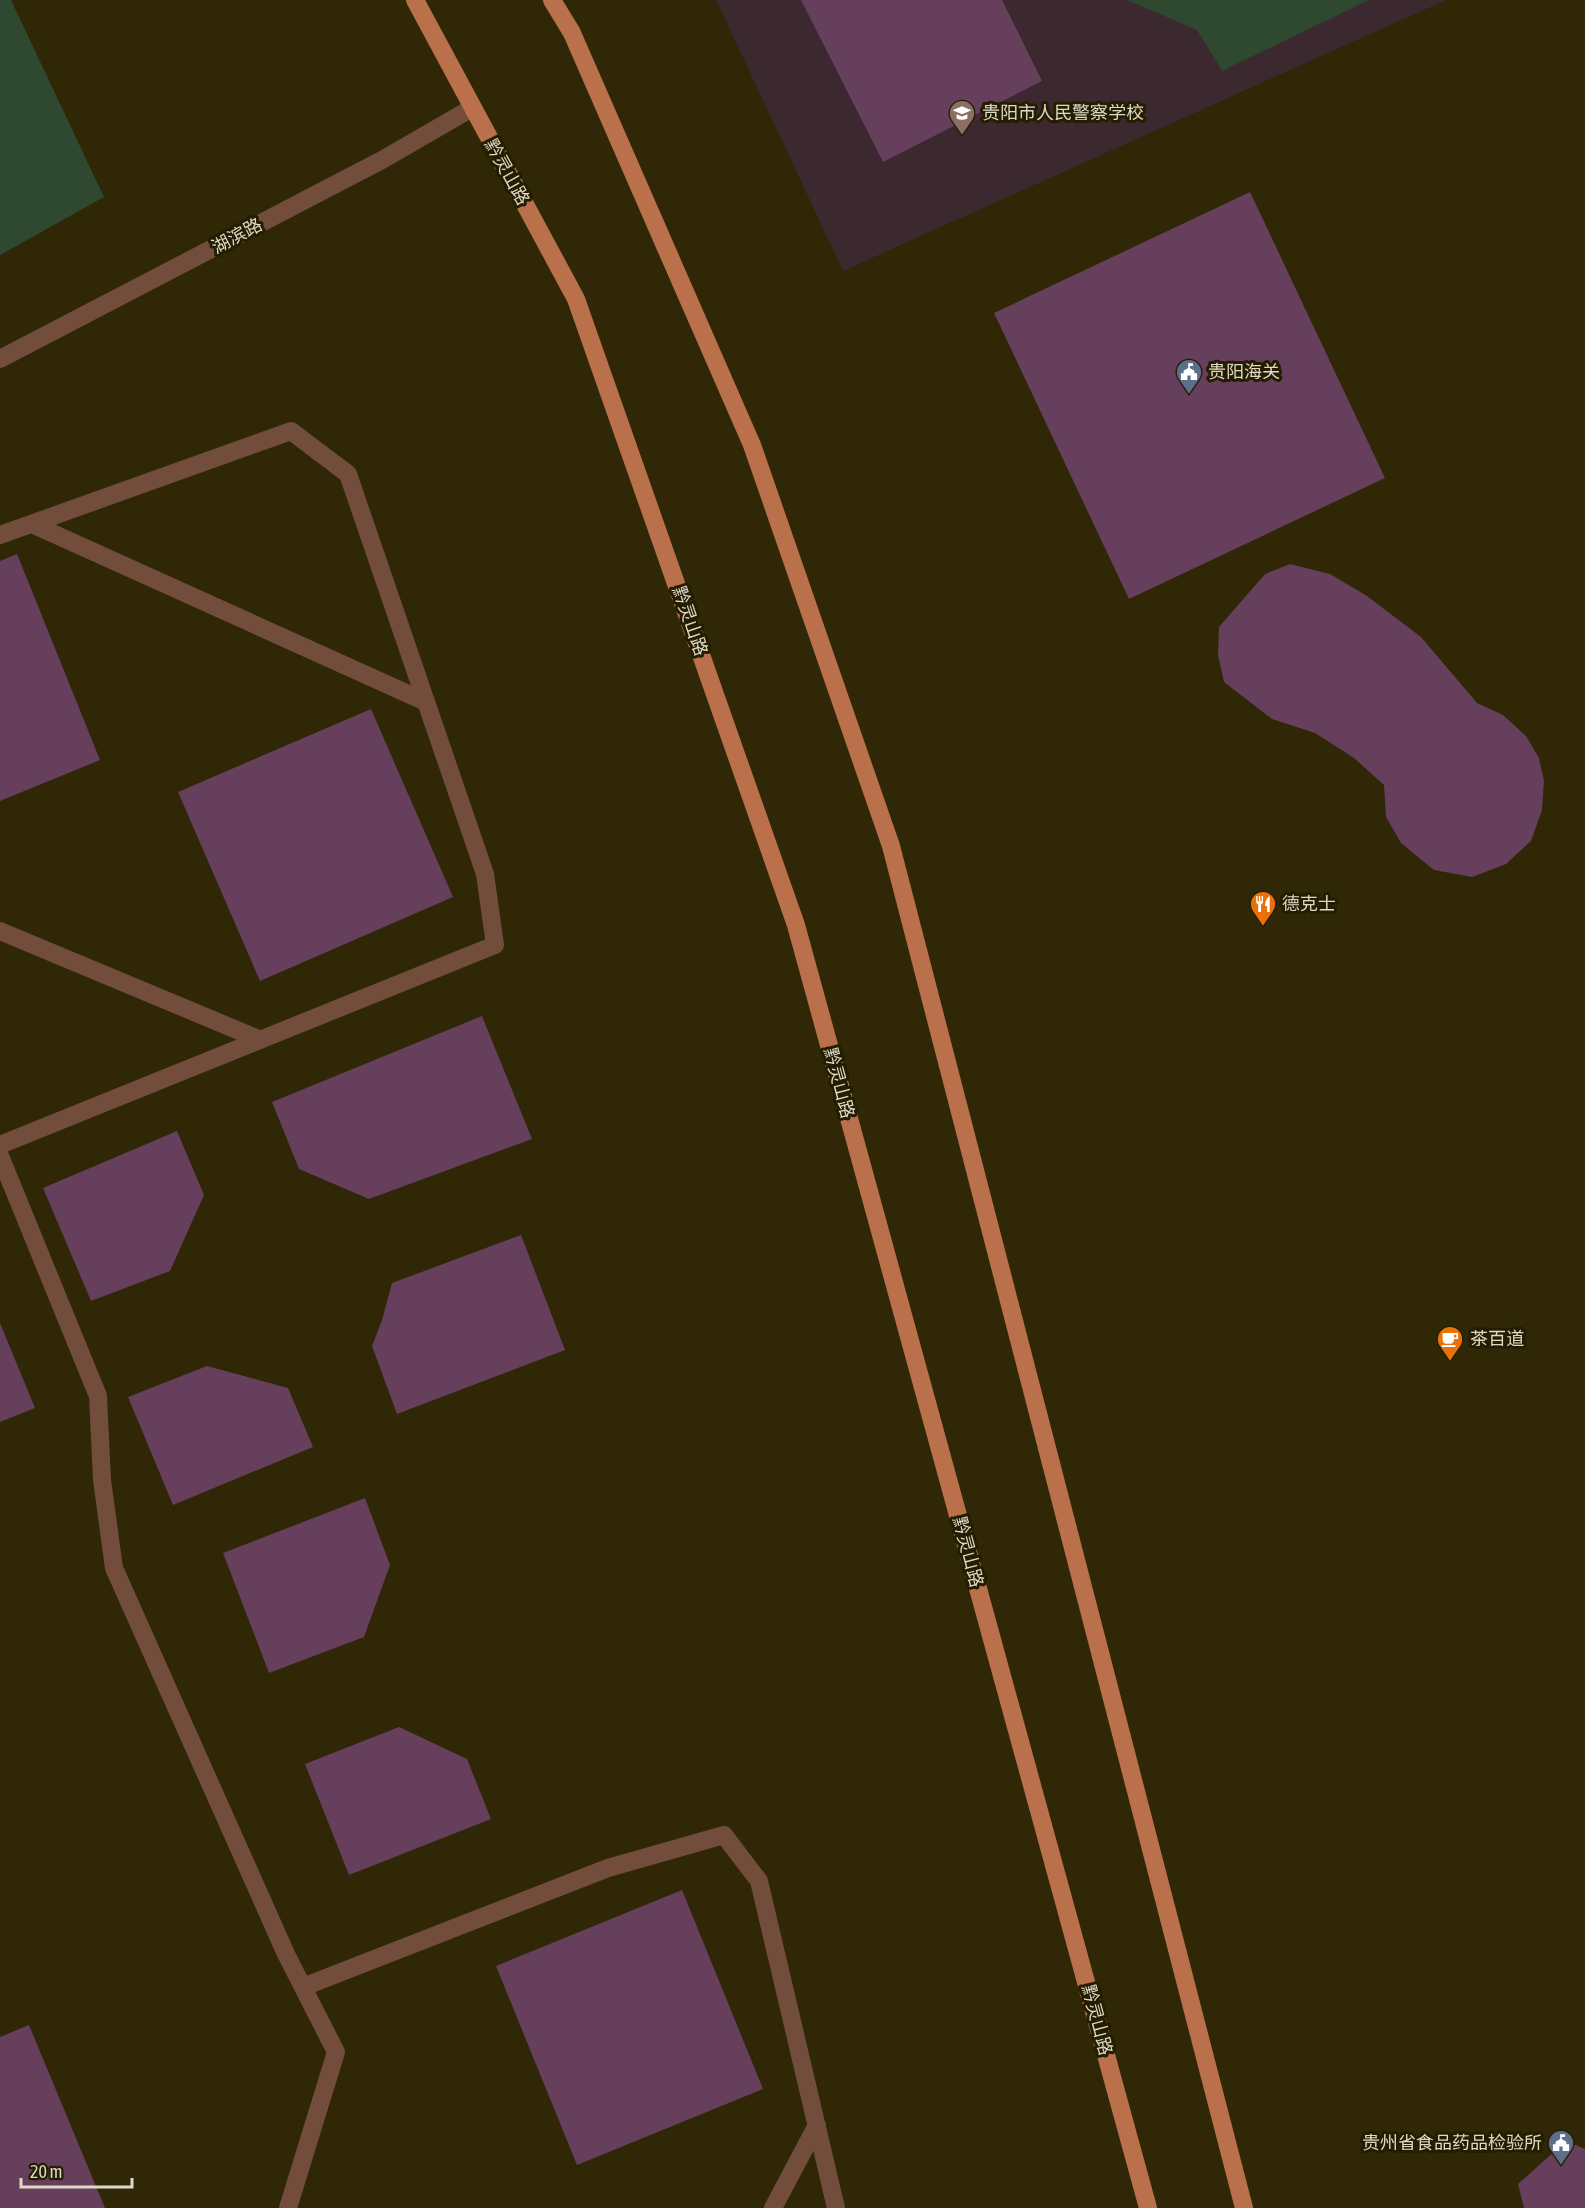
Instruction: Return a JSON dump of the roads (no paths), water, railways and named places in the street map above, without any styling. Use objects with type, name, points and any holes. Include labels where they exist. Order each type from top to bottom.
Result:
[{"type":"main road","name":"黔灵山路","points":[[415,0],[576,299],[796,925],[1148,2208]]},
{"type":"main road","points":[[552,0],[572,33],[752,445],[891,846],[1244,2208]]},
{"type":"street","name":"湖滨路","points":[[0,359],[382,160],[472,108]]},
{"type":"street","points":[[0,535],[291,431],[348,474],[485,874],[495,945],[0,1145]]},
{"type":"street","points":[[32,524],[426,702]]},
{"type":"street","points":[[0,931],[261,1040]]},
{"type":"street","points":[[0,1156],[98,1396],[102,1480],[114,1568],[286,1954],[336,2052],[288,2208]]},
{"type":"street","points":[[303,1988],[608,1868],[724,1835],[759,1881],[836,2208]]},
{"type":"street","points":[[773,2208],[817,2125]]},
{"type":"place","name":"贵阳市人民警察学校","points":[[962,136]]},
{"type":"place","name":"贵阳海关","points":[[1189,395]]},
{"type":"place","name":"德克士","points":[[1263,927]]},
{"type":"place","name":"茶百道","points":[[1450,1362]]},
{"type":"place","name":"贵州省食品药品检验所","points":[[1561,2166]]}]
